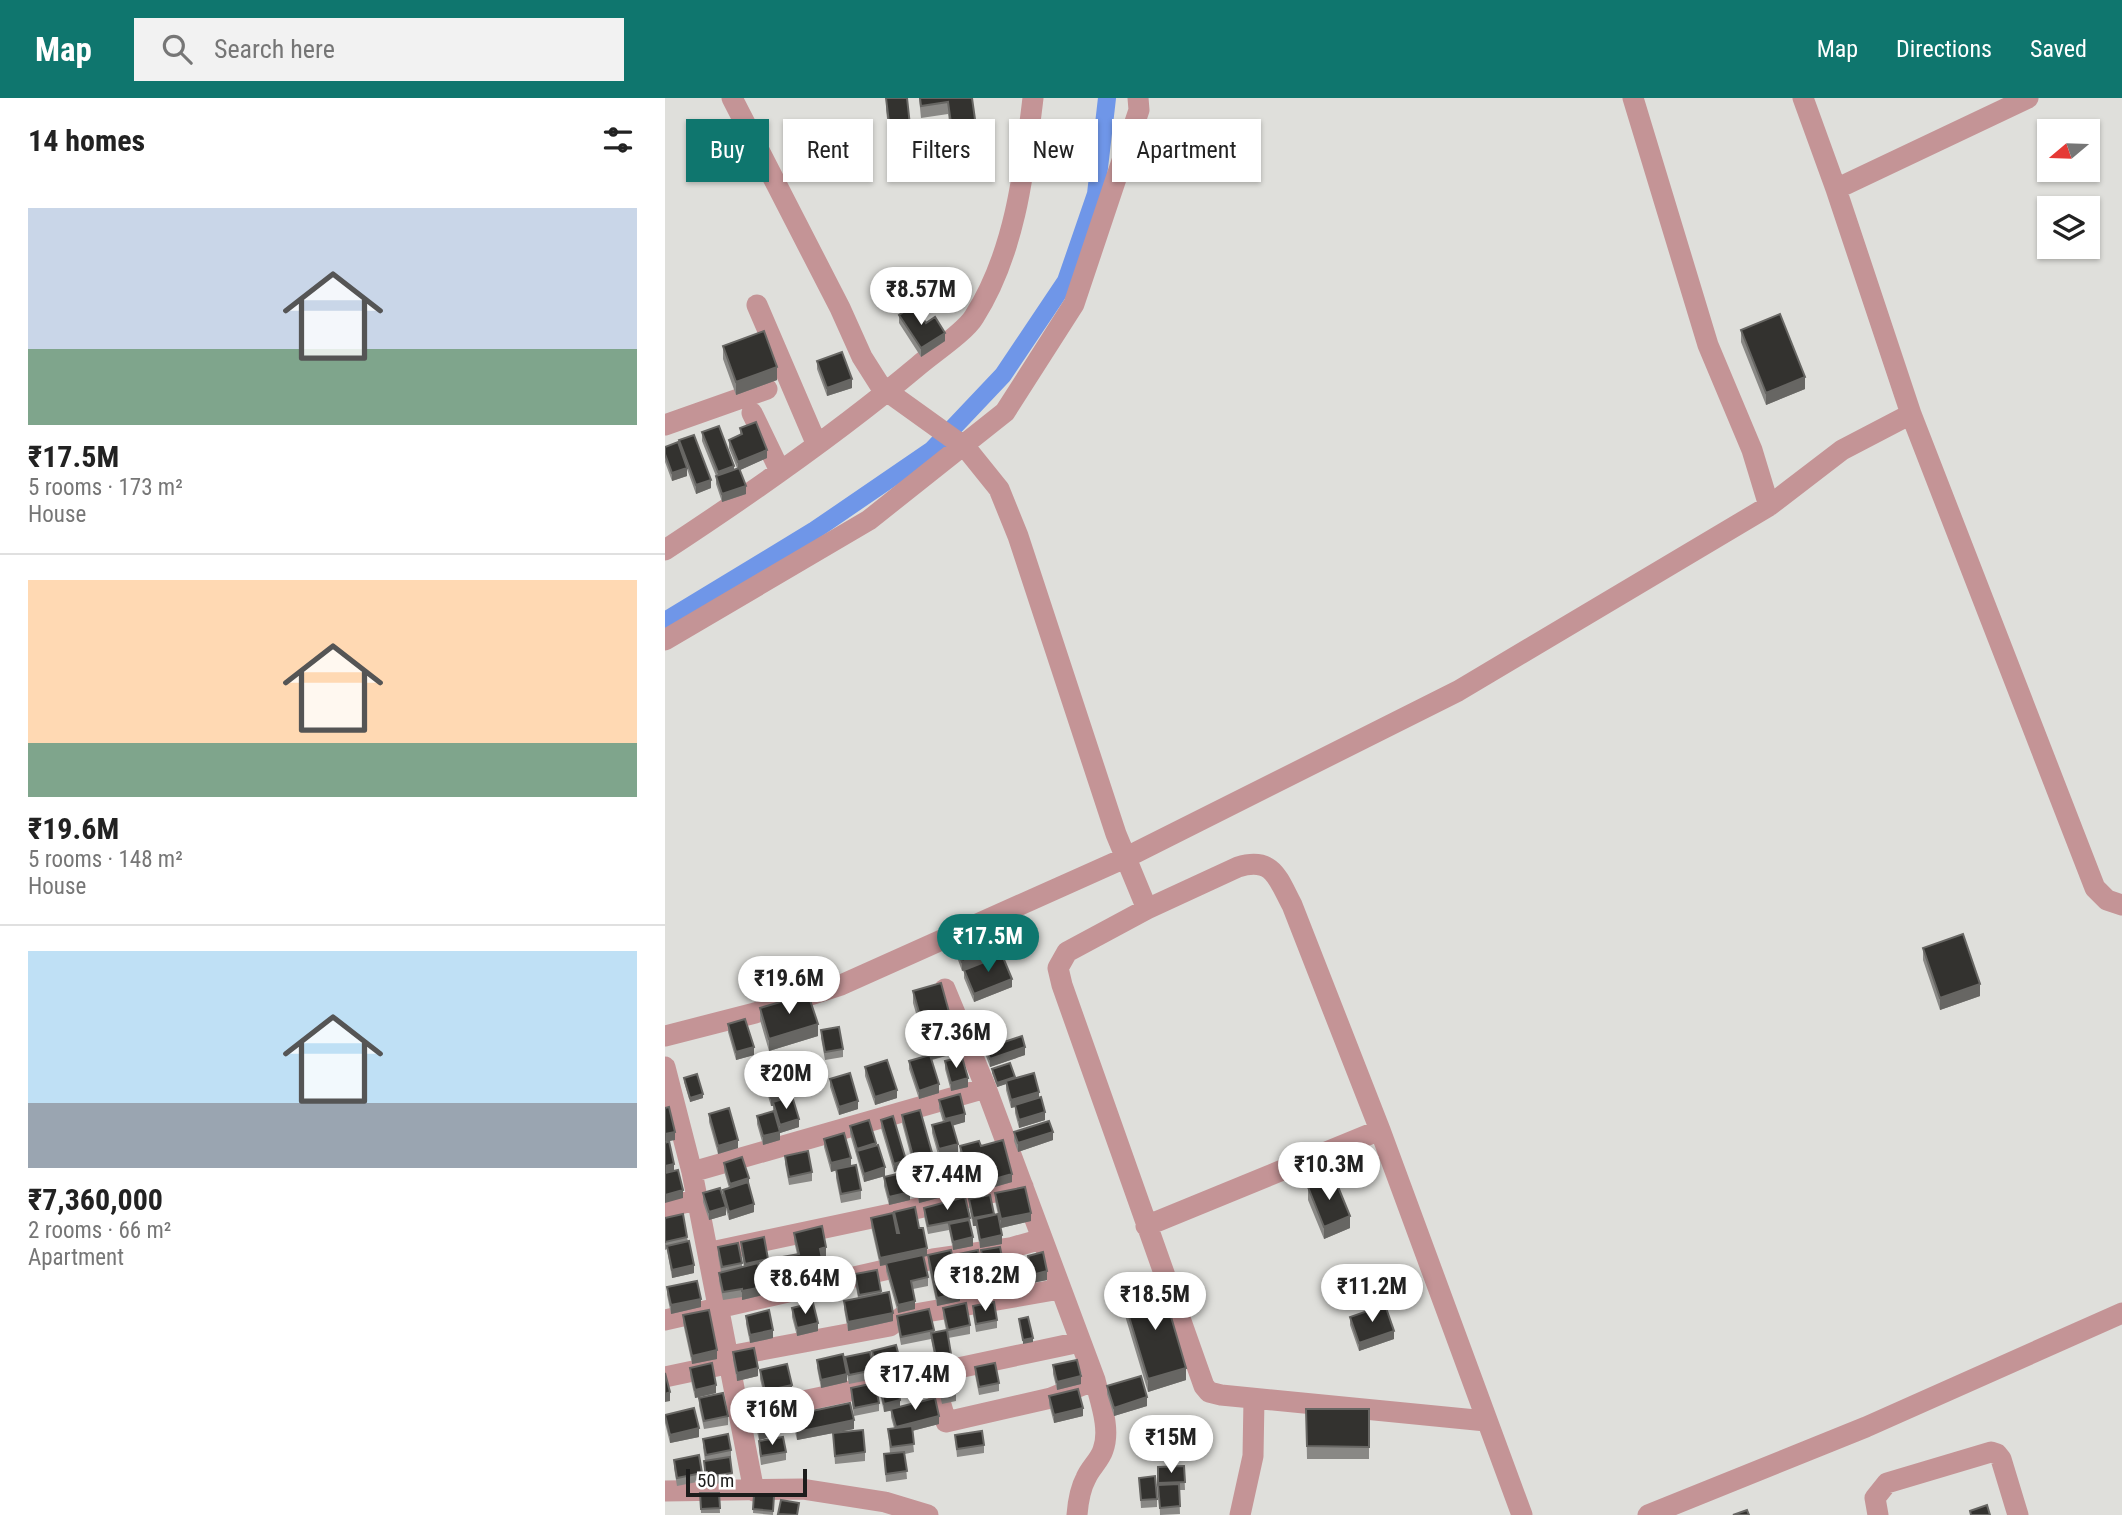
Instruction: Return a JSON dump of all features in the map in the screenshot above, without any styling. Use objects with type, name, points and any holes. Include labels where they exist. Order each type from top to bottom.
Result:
[{"type":"street","points":[[732,98],[840,307],[862,357],[881,387],[966,449],[999,489],[1018,536],[1116,834],[1147,909]]},
{"type":"street","points":[[665,551],[865,410],[972,320],[991,287],[1013,223],[1033,98]]},
{"type":"street","points":[[665,640],[869,520],[1005,412],[1074,304],[1139,110],[1138,98]]},
{"type":"street","points":[[1633,98],[1708,345],[1752,450],[1769,506]]},
{"type":"street","points":[[1803,98],[1910,414],[2095,888],[2106,900],[2122,905]]},
{"type":"street","points":[[1836,189],[2028,98]]},
{"type":"street","points":[[757,305],[817,445]]},
{"type":"street","points":[[665,425],[767,389]]},
{"type":"street","points":[[752,413],[780,471]]},
{"type":"street","points":[[665,1036],[755,1013],[841,985],[1125,858],[1458,691],[1769,506],[1842,450],[1910,414]]},
{"type":"street","points":[[1486,1421],[1221,1395],[1209,1392],[1203,1386],[1062,985],[1058,968],[1067,952],[1147,909],[1251,863],[1266,866],[1276,874],[1292,905],[1380,1130],[1522,1515]]},
{"type":"street","points":[[945,989],[986,1087],[1095,1380],[1105,1425],[1105,1442],[1103,1452],[1086,1477],[1079,1497],[1077,1515]]},
{"type":"street","points":[[665,1067],[674,1145],[692,1172],[715,1278],[754,1490]]},
{"type":"street","points":[[692,1172],[986,1087]]},
{"type":"street","points":[[1146,1226],[1380,1130]]},
{"type":"street","points":[[709,1253],[1023,1186]]},
{"type":"street","points":[[665,1208],[698,1199]]},
{"type":"street","points":[[665,1320],[933,1259],[1010,1248],[1042,1238]]},
{"type":"street","points":[[690,1283],[715,1278]]},
{"type":"street","points":[[665,1377],[730,1359],[890,1326],[902,1316],[1060,1289]]},
{"type":"street","points":[[1648,1515],[1866,1427],[2122,1313]]},
{"type":"street","points":[[740,1415],[1080,1342]]},
{"type":"street","points":[[932,1374],[946,1422],[1051,1398],[1095,1380]]},
{"type":"street","points":[[1241,1515],[1253,1456],[1254,1399]]},
{"type":"street","points":[[1878,1515],[1875,1498],[1887,1483],[1991,1452],[2001,1459],[2018,1515]]},
{"type":"street","points":[[665,1491],[813,1491],[885,1502],[928,1515]]},
{"type":"building","points":[[886,98],[907,98],[909,119],[889,119]]},
{"type":"building","points":[[920,98],[972,98],[975,119],[950,119],[948,102],[921,106]]},
{"type":"building","points":[[914,305],[926,323],[935,317],[945,333],[921,348],[899,315]]},
{"type":"building","points":[[1780,314],[1805,377],[1766,393],[1741,330]]},
{"type":"building","points":[[764,331],[777,367],[736,382],[723,346]]},
{"type":"building","points":[[842,352],[852,379],[827,388],[817,361]]},
{"type":"building","points":[[756,422],[767,450],[738,462],[729,440],[742,434],[740,428]]},
{"type":"building","points":[[719,426],[734,466],[718,472],[702,432]]},
{"type":"building","points":[[694,435],[711,480],[696,485],[679,440]]},
{"type":"building","points":[[678,442],[687,468],[672,473],[665,447]]},
{"type":"building","points":[[739,468],[746,486],[722,494],[716,476]]},
{"type":"building","points":[[983,926],[993,951],[962,962],[953,938]]},
{"type":"building","points":[[1963,934],[1980,984],[1940,998],[1923,948]]},
{"type":"building","points":[[1002,955],[1012,979],[974,994],[964,970]]},
{"type":"building","points":[[941,983],[957,1041],[929,1048],[913,991]]},
{"type":"building","points":[[808,994],[818,1024],[769,1039],[760,1008]]},
{"type":"building","points":[[745,1019],[754,1047],[736,1052],[728,1024]]},
{"type":"building","points":[[839,1027],[843,1049],[825,1052],[821,1030]]},
{"type":"building","points":[[1022,1036],[1025,1047],[990,1059],[986,1048]]},
{"type":"building","points":[[930,1055],[939,1084],[919,1091],[909,1061]]},
{"type":"building","points":[[962,1057],[968,1078],[951,1083],[945,1061]]},
{"type":"building","points":[[887,1060],[897,1090],[875,1097],[865,1067]]},
{"type":"building","points":[[1010,1063],[1015,1077],[997,1083],[992,1069]]},
{"type":"building","points":[[782,1068],[789,1092],[771,1098],[764,1074]]},
{"type":"building","points":[[850,1073],[858,1101],[839,1107],[830,1079]]},
{"type":"building","points":[[1034,1073],[1039,1092],[1011,1100],[1006,1081]]},
{"type":"building","points":[[697,1074],[703,1094],[690,1098],[684,1078]]},
{"type":"building","points":[[960,1094],[965,1114],[945,1119],[939,1100]]},
{"type":"building","points":[[792,1096],[799,1119],[780,1125],[773,1102]]},
{"type":"building","points":[[1041,1097],[1045,1112],[1019,1120],[1015,1105]]},
{"type":"building","points":[[669,1107],[675,1132],[665,1134],[665,1108]]},
{"type":"building","points":[[729,1108],[738,1140],[718,1146],[709,1114]]},
{"type":"building","points":[[920,1110],[942,1188],[919,1195],[909,1157],[913,1156],[902,1115]]},
{"type":"building","points":[[774,1111],[780,1132],[763,1136],[757,1116]]},
{"type":"building","points":[[893,1116],[906,1160],[894,1164],[881,1120]]},
{"type":"building","points":[[869,1120],[876,1143],[857,1149],[850,1126]]},
{"type":"building","points":[[951,1120],[958,1144],[939,1149],[932,1125]]},
{"type":"building","points":[[1049,1121],[1053,1132],[1018,1143],[1014,1132]]},
{"type":"building","points":[[844,1133],[851,1158],[831,1163],[824,1139]]},
{"type":"building","points":[[1003,1140],[1012,1174],[991,1180],[985,1158],[965,1164],[960,1146],[979,1141],[981,1146]]},
{"type":"building","points":[[669,1141],[674,1164],[665,1166],[665,1143]]},
{"type":"building","points":[[878,1145],[885,1167],[864,1174],[857,1151]]},
{"type":"building","points":[[808,1151],[812,1172],[789,1177],[785,1156]]},
{"type":"building","points":[[742,1157],[749,1178],[730,1184],[724,1163]]},
{"type":"building","points":[[985,1161],[990,1179],[970,1185],[965,1167]]},
{"type":"building","points":[[856,1165],[861,1190],[841,1194],[836,1169]]},
{"type":"building","points":[[678,1170],[683,1190],[665,1195],[665,1173]]},
{"type":"building","points":[[906,1172],[910,1192],[889,1197],[884,1177]]},
{"type":"building","points":[[1334,1177],[1350,1216],[1324,1227],[1308,1187]]},
{"type":"building","points":[[748,1182],[754,1204],[729,1212],[723,1190]]},
{"type":"building","points":[[1025,1187],[1031,1213],[1001,1219],[995,1193]]},
{"type":"building","points":[[720,1188],[726,1207],[709,1212],[703,1193]]},
{"type":"building","points":[[990,1195],[994,1214],[973,1218],[969,1199]]},
{"type":"building","points":[[965,1197],[970,1218],[928,1226],[924,1208]]},
{"type":"building","points":[[915,1207],[927,1248],[880,1258],[871,1218],[893,1213],[899,1233],[894,1212]]},
{"type":"building","points":[[683,1214],[687,1237],[665,1242],[665,1218]]},
{"type":"building","points":[[998,1214],[1002,1235],[980,1240],[976,1219]]},
{"type":"building","points":[[969,1220],[973,1237],[953,1242],[949,1224]]},
{"type":"building","points":[[822,1226],[826,1247],[820,1249],[824,1268],[786,1276],[782,1257],[799,1254],[794,1233]]},
{"type":"building","points":[[764,1237],[768,1259],[745,1264],[741,1242]]},
{"type":"building","points":[[689,1241],[694,1265],[672,1270],[667,1246]]},
{"type":"building","points":[[738,1243],[742,1263],[722,1267],[718,1247]]},
{"type":"building","points":[[1000,1247],[1004,1267],[985,1270],[981,1250]]},
{"type":"building","points":[[951,1250],[960,1293],[937,1298],[928,1255]]},
{"type":"building","points":[[978,1250],[982,1270],[959,1275],[954,1255]]},
{"type":"building","points":[[1043,1252],[1047,1271],[1032,1275],[1028,1256]]},
{"type":"building","points":[[923,1255],[928,1277],[911,1281],[915,1301],[898,1305],[886,1263]]},
{"type":"building","points":[[1023,1258],[1027,1277],[1011,1280],[1007,1261]]},
{"type":"building","points":[[758,1263],[763,1287],[723,1292],[719,1273]]},
{"type":"building","points":[[877,1270],[881,1291],[859,1295],[855,1274]]},
{"type":"building","points":[[697,1281],[701,1299],[671,1305],[667,1287]]},
{"type":"building","points":[[1162,1286],[1186,1368],[1148,1379],[1123,1297]]},
{"type":"building","points":[[889,1292],[893,1313],[848,1322],[844,1301]]},
{"type":"building","points":[[994,1302],[997,1320],[976,1324],[973,1306]]},
{"type":"building","points":[[813,1303],[818,1323],[797,1328],[792,1308]]},
{"type":"building","points":[[966,1303],[970,1325],[948,1330],[943,1308]]},
{"type":"building","points":[[1385,1305],[1394,1331],[1359,1343],[1350,1317]]},
{"type":"building","points":[[929,1309],[934,1330],[901,1337],[897,1316]]},
{"type":"building","points":[[709,1310],[717,1350],[692,1356],[683,1315]]},
{"type":"building","points":[[769,1310],[773,1330],[750,1335],[746,1316]]},
{"type":"building","points":[[1028,1317],[1033,1338],[1023,1340],[1019,1319]]},
{"type":"building","points":[[947,1330],[951,1354],[936,1357],[931,1333]]},
{"type":"building","points":[[896,1345],[901,1364],[877,1370],[872,1351]]},
{"type":"building","points":[[754,1348],[758,1368],[737,1373],[733,1352]]},
{"type":"building","points":[[870,1352],[874,1370],[849,1375],[845,1357]]},
{"type":"building","points":[[843,1354],[847,1374],[821,1380],[817,1360]]},
{"type":"building","points":[[1077,1360],[1081,1376],[1057,1382],[1053,1365]]},
{"type":"building","points":[[712,1363],[716,1385],[695,1390],[690,1368]]},
{"type":"building","points":[[995,1363],[999,1383],[979,1387],[975,1367]]},
{"type":"building","points":[[787,1364],[792,1385],[765,1391],[760,1370]]},
{"type":"building","points":[[952,1370],[956,1393],[942,1396],[937,1373]]},
{"type":"building","points":[[665,1373],[670,1392],[665,1394]]},
{"type":"building","points":[[1141,1376],[1147,1397],[1114,1408],[1107,1386]]},
{"type":"building","points":[[896,1377],[900,1400],[884,1404],[879,1381]]},
{"type":"building","points":[[875,1383],[879,1403],[854,1408],[851,1388]]},
{"type":"building","points":[[1078,1389],[1083,1408],[1054,1415],[1049,1396]]},
{"type":"building","points":[[723,1393],[728,1416],[704,1421],[699,1398]]},
{"type":"building","points":[[935,1398],[939,1416],[896,1427],[891,1409]]},
{"type":"building","points":[[850,1403],[854,1420],[797,1432],[793,1415]]},
{"type":"building","points":[[694,1408],[699,1428],[670,1435],[665,1415]]},
{"type":"building","points":[[769,1408],[774,1428],[759,1432],[754,1411]]},
{"type":"building","points":[[1306,1409],[1369,1409],[1369,1447],[1307,1446]]},
{"type":"building","points":[[912,1426],[914,1444],[891,1447],[888,1429]]},
{"type":"building","points":[[863,1430],[865,1452],[835,1456],[833,1433]]},
{"type":"building","points":[[982,1431],[984,1445],[957,1449],[955,1435]]},
{"type":"building","points":[[728,1434],[731,1450],[706,1455],[703,1439]]},
{"type":"building","points":[[783,1437],[786,1452],[761,1456],[759,1441]]},
{"type":"building","points":[[904,1452],[907,1471],[886,1474],[884,1454]]},
{"type":"building","points":[[699,1455],[702,1473],[677,1478],[674,1460]]},
{"type":"building","points":[[730,1457],[732,1473],[706,1477],[704,1461]]},
{"type":"building","points":[[1184,1466],[1185,1482],[1158,1483],[1158,1467]]},
{"type":"building","points":[[1155,1476],[1157,1499],[1141,1500],[1139,1478]]},
{"type":"building","points":[[1179,1484],[1180,1506],[1160,1508],[1158,1485]]},
{"type":"building","points":[[700,1493],[719,1493],[720,1508],[701,1509]]},
{"type":"building","points":[[754,1495],[774,1496],[773,1511],[753,1509]]},
{"type":"building","points":[[781,1500],[799,1503],[797,1515],[778,1514]]},
{"type":"building","points":[[1987,1505],[1990,1515],[1971,1515],[1970,1511]]},
{"type":"building","points":[[1747,1510],[1749,1515],[1733,1515]]},
{"type":"waterway","points":[[665,621],[815,530],[932,450],[1003,375],[1066,281],[1096,194],[1107,98]]}]
